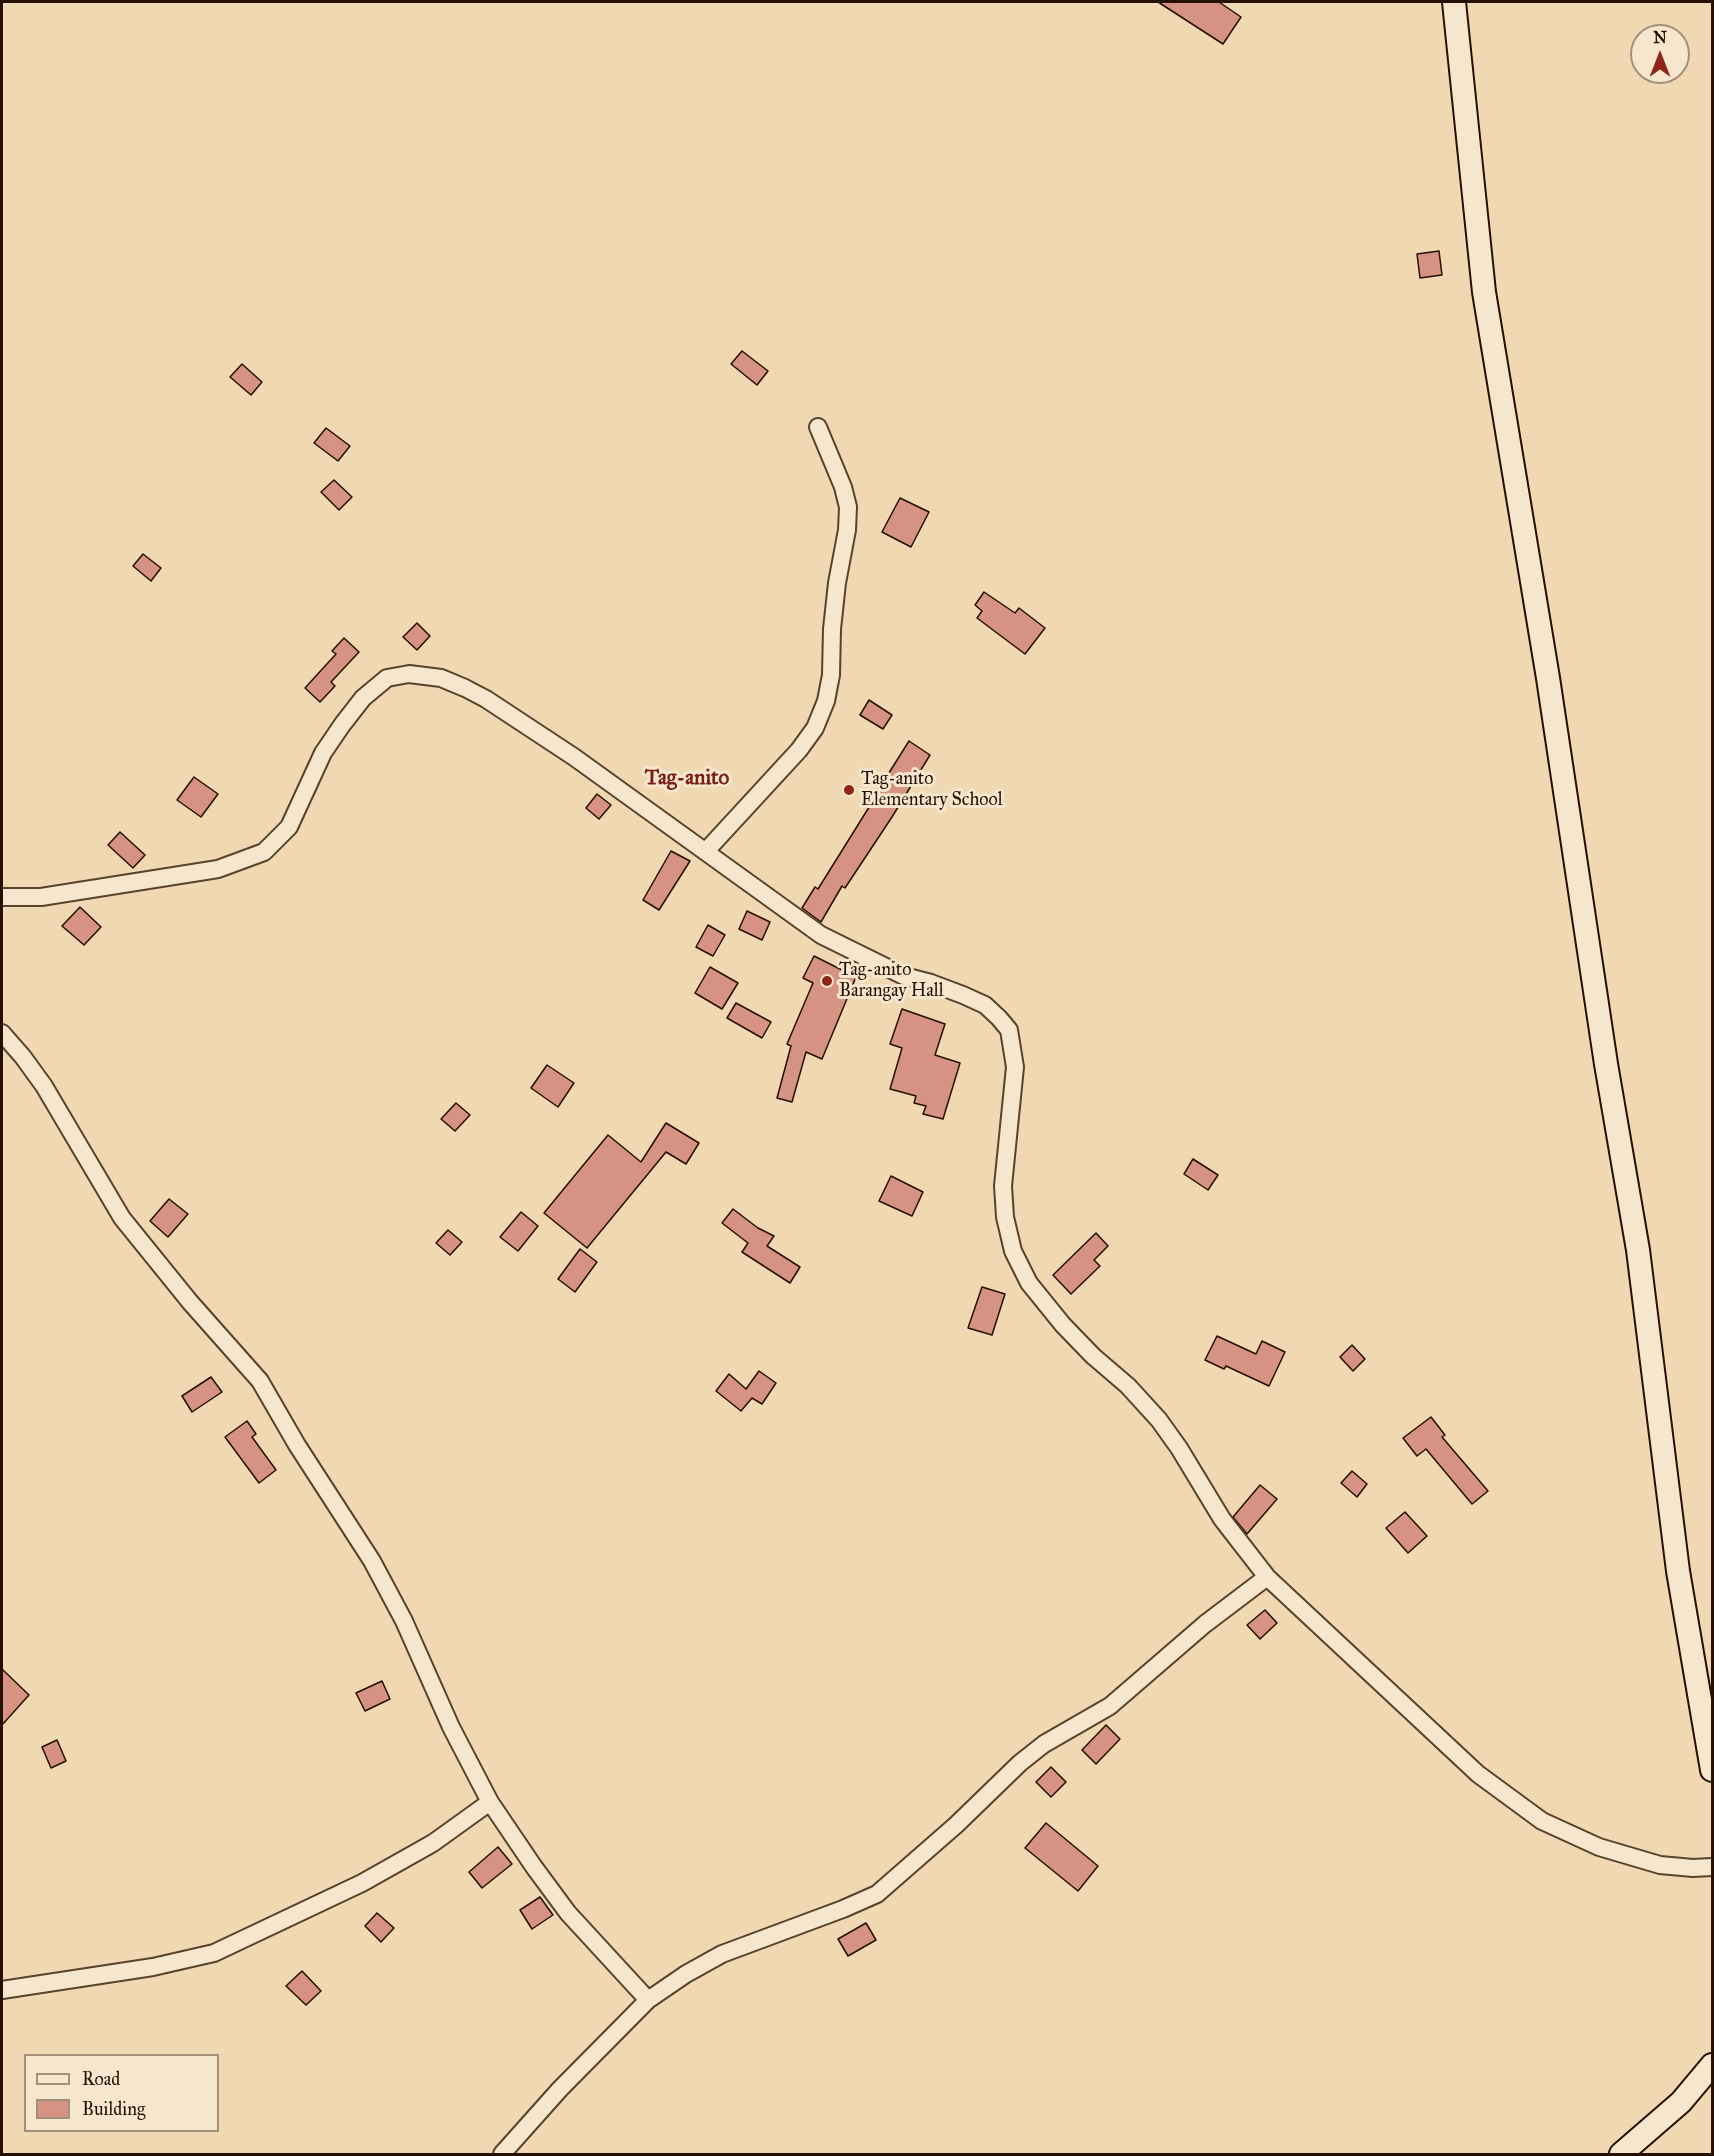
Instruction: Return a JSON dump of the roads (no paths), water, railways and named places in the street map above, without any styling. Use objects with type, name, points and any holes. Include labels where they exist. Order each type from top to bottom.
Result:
[{"type":"street","points":[[1454,2],[1484,292],[1548,678],[1606,1064],[1638,1250],[1678,1570],[1713,1770]]},
{"type":"street","points":[[706,851],[799,750],[814,728],[826,701],[831,675],[832,629],[837,583],[847,530],[848,507],[843,487],[818,428]]},
{"type":"street","points":[[2,897],[41,897],[218,869],[264,852],[289,827],[323,753],[342,725],[363,698],[387,678],[409,674],[441,678],[486,699],[574,757],[821,935],[904,975],[931,983],[985,1005],[1009,1030],[1015,1067],[1003,1186],[1005,1217],[1013,1251],[1029,1283],[1063,1325],[1093,1356],[1128,1386],[1159,1420],[1186,1459],[1222,1519],[1267,1577],[1478,1774],[1542,1821],[1599,1847],[1660,1865],[1713,1867]]},
{"type":"street","points":[[2,1033],[44,1086],[122,1218],[190,1302],[260,1381],[297,1445],[372,1561],[404,1621],[451,1727],[490,1802],[568,1912],[648,2000]]},
{"type":"street","points":[[502,2154],[560,2089],[648,2000],[686,1974],[722,1954],[877,1894],[956,1825],[1020,1763],[1044,1744],[1110,1706],[1205,1624],[1267,1577]]},
{"type":"street","points":[[2,1990],[153,1967],[214,1953],[362,1883],[433,1843],[490,1802]]},
{"type":"street","points":[[1622,2154],[1681,2102],[1713,2065]]},
{"type":"place","name":"Tag-anito Elementary School","points":[[849,790]]},
{"type":"place","name":"Tag-anito Barangay Hall","points":[[827,981]]},
{"type":"district","name":"Tag-anito","points":[[687,779]]}]
